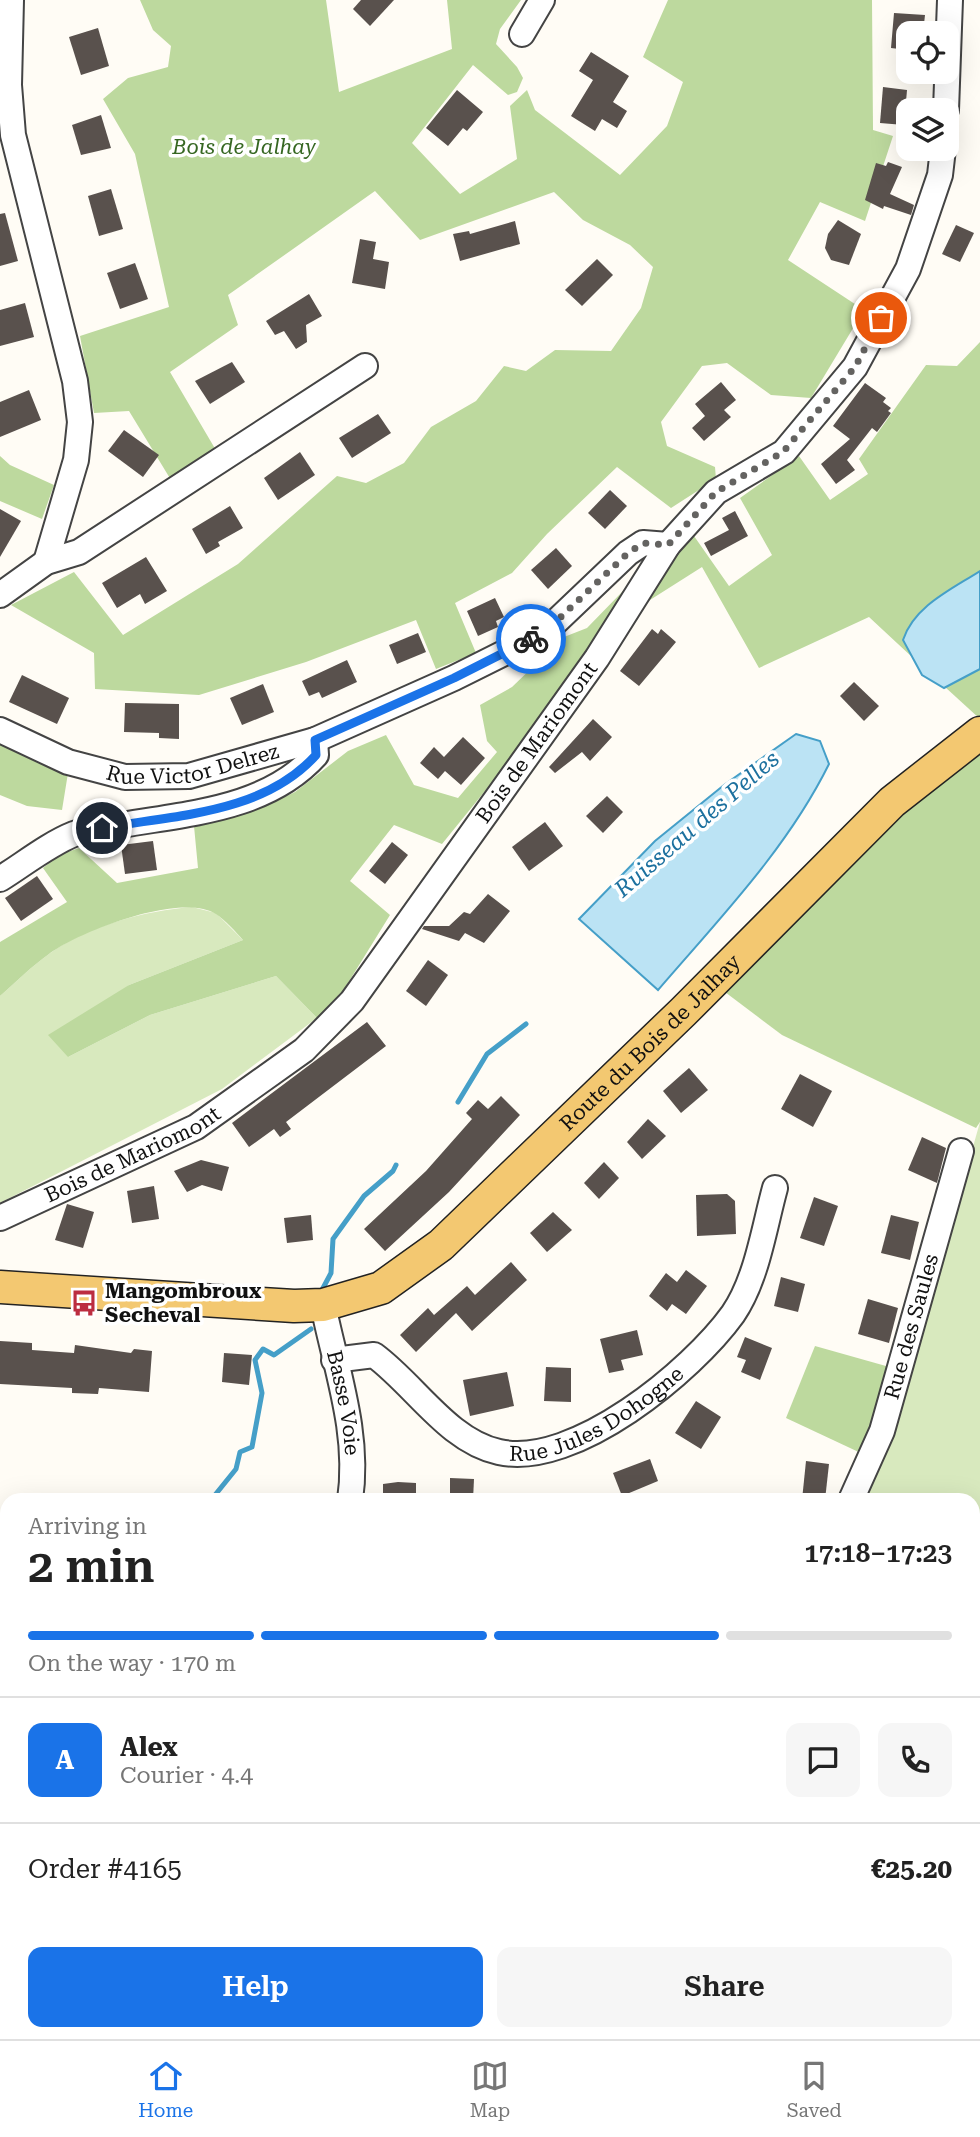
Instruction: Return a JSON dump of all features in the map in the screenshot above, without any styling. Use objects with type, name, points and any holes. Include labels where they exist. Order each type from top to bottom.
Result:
[{"type":"main road","name":"Route du Bois de Jalhay","points":[[309,1306],[381,1288],[441,1245],[683,1012],[892,802],[980,733]]},
{"type":"main road","points":[[0,1287],[309,1306]]},
{"type":"street","points":[[11,0],[9,85],[13,135],[75,381],[80,422],[76,460],[46,562]]},
{"type":"street","points":[[522,34],[542,0]]},
{"type":"street","points":[[946,98],[950,0]]},
{"type":"street","name":"Bois de Mariomont","points":[[0,1218],[195,1128],[314,1040],[352,1001],[597,658],[668,545],[716,492],[783,452],[855,367],[908,269],[940,175],[942,161]]},
{"type":"street","points":[[0,594],[46,562],[79,552],[365,366]]},
{"type":"street","name":"Rue Victor Delrez","points":[[0,730],[68,762],[125,777],[189,776],[315,740],[454,678],[544,633],[628,553],[643,543],[668,545]]},
{"type":"street","points":[[0,879],[74,835],[178,817],[249,799],[281,784],[304,768],[316,755],[315,740]]},
{"type":"street","name":"Rue des Saules","points":[[854,1493],[882,1430],[961,1151]]},
{"type":"street","name":"Rue Jules Dohogne","points":[[334,1360],[374,1355],[397,1372],[466,1439],[499,1452],[532,1454],[562,1447],[598,1432],[681,1370],[733,1313],[750,1277],[775,1188]]},
{"type":"street","name":"Basse Voie","points":[[309,1306],[334,1360],[351,1424],[351,1493]]},
{"type":"green space","name":"Bois de Jalhay","points":[[140,0],[326,0],[339,92],[452,49],[447,0],[521,0],[500,29],[496,44],[517,67],[523,78],[517,92],[508,95],[473,65],[412,143],[460,194],[517,159],[510,106],[527,90],[535,110],[620,175],[667,126],[683,82],[643,57],[668,0],[872,0],[873,130],[893,136],[865,221],[820,202],[788,260],[864,310],[811,398],[771,395],[727,363],[702,366],[661,422],[667,446],[715,467],[716,479],[671,508],[617,467],[547,534],[512,573],[455,603],[476,653],[436,669],[416,620],[306,662],[199,695],[95,689],[94,653],[11,605],[74,572],[123,635],[238,564],[337,476],[366,483],[404,463],[431,427],[476,401],[504,366],[526,371],[555,350],[611,351],[641,308],[653,267],[630,245],[583,220],[554,192],[420,240],[375,191],[228,295],[238,325],[170,372],[217,452],[171,480],[129,411],[94,413],[80,336],[169,307],[135,154],[103,99],[128,78],[168,67],[171,46],[153,30]]},
{"type":"green space","points":[[980,342],[980,571],[946,592],[916,617],[903,640],[912,657],[869,617],[759,668],[702,567],[609,626],[515,754],[442,844],[394,825],[350,881],[390,915],[343,991],[317,1018],[276,976],[150,1015],[68,1057],[48,1035],[129,985],[243,940],[216,914],[200,908],[156,911],[106,925],[83,935],[49,954],[0,996],[0,942],[67,902],[43,868],[59,855],[79,848],[117,883],[198,868],[194,826],[272,803],[295,792],[348,751],[386,735],[414,785],[458,798],[497,752],[487,741],[480,705],[512,687],[564,637],[587,628],[657,556],[694,536],[729,586],[772,555],[740,498],[799,456],[830,500],[868,474],[859,459],[926,365],[957,366]]},
{"type":"green space","points":[[0,456],[10,465],[54,485],[42,519],[0,501]]},
{"type":"green space","points":[[980,669],[980,719],[945,687]]},
{"type":"green space","points":[[980,731],[980,1122],[976,1128],[782,1035],[713,983]]},
{"type":"green space","points":[[0,741],[43,764],[68,773],[62,810],[27,806],[0,795]]},
{"type":"green space","points":[[192,907],[216,913],[243,940],[129,985],[68,1057],[150,1015],[276,976],[317,1018],[222,1089],[0,1203],[0,996],[43,959],[81,935],[136,916]]},
{"type":"green space","points":[[980,1122],[980,1493],[866,1493],[942,1256]]},
{"type":"green space","points":[[815,1346],[893,1368],[865,1455],[786,1418]]},
{"type":"water","points":[[980,571],[980,669],[944,688],[922,675],[903,640],[908,628],[925,608]]},
{"type":"water","points":[[796,734],[820,741],[829,764],[773,854],[658,990],[579,919],[655,841],[724,785]]},
{"type":"building","points":[[361,0],[394,0],[370,26],[353,9]]},
{"type":"building","points":[[894,13],[925,15],[924,21],[896,21],[896,49],[891,48]]},
{"type":"building","points":[[98,28],[109,66],[81,75],[69,37]]},
{"type":"building","points":[[591,52],[629,76],[613,102],[627,111],[617,128],[602,119],[595,131],[571,116],[593,80],[579,71]]},
{"type":"building","points":[[883,87],[907,90],[906,98],[896,98],[896,124],[880,123]]},
{"type":"building","points":[[457,90],[483,112],[467,131],[463,128],[448,146],[426,128]]},
{"type":"building","points":[[101,115],[111,148],[81,155],[72,125]]},
{"type":"building","points":[[888,162],[902,167],[890,194],[914,205],[911,215],[884,206],[883,209],[865,200],[876,163],[886,166]]},
{"type":"building","points":[[111,189],[123,229],[99,236],[88,196]]},
{"type":"building","points":[[5,213],[18,261],[0,266],[0,214]]},
{"type":"building","points":[[838,220],[861,234],[849,265],[831,260],[825,248],[828,234]]},
{"type":"building","points":[[515,221],[520,244],[460,261],[453,234],[469,231],[470,234]]},
{"type":"building","points":[[956,225],[974,233],[960,262],[942,254]]},
{"type":"building","points":[[360,239],[376,242],[373,259],[389,262],[385,289],[352,283]]},
{"type":"building","points":[[597,259],[613,275],[582,306],[565,290]]},
{"type":"building","points":[[135,263],[148,299],[120,309],[107,273]]},
{"type":"building","points":[[309,294],[322,316],[306,325],[307,342],[296,349],[284,331],[275,335],[266,321]]},
{"type":"building","points":[[25,303],[34,337],[0,346],[0,310]]},
{"type":"building","points":[[232,362],[245,382],[210,404],[195,381]]},
{"type":"building","points":[[721,382],[736,400],[724,410],[731,417],[704,441],[692,428],[705,416],[695,404]]},
{"type":"building","points":[[865,383],[886,398],[883,402],[891,408],[888,411],[891,413],[877,432],[872,428],[847,460],[855,470],[836,484],[821,464],[850,439],[833,426]]},
{"type":"building","points":[[29,390],[41,420],[0,437],[0,402]]},
{"type":"building","points":[[378,414],[391,433],[352,458],[339,438]]},
{"type":"building","points":[[124,430],[159,455],[143,477],[108,451]]},
{"type":"building","points":[[300,452],[315,475],[278,500],[264,478]]},
{"type":"building","points":[[610,490],[627,506],[605,529],[588,513]]},
{"type":"building","points":[[230,506],[243,528],[218,542],[220,546],[206,554],[192,529]]},
{"type":"building","points":[[0,509],[21,521],[0,557]]},
{"type":"building","points":[[735,511],[748,536],[711,556],[704,543],[729,530],[722,518]]},
{"type":"building","points":[[556,548],[572,566],[548,589],[531,570]]},
{"type":"building","points":[[146,557],[167,591],[145,604],[140,594],[117,608],[102,583]]},
{"type":"building","points":[[495,598],[504,617],[496,621],[498,627],[478,636],[467,611]]},
{"type":"building","points":[[652,629],[658,634],[661,629],[676,642],[639,686],[620,671]]},
{"type":"building","points":[[418,633],[426,652],[397,664],[389,645]]},
{"type":"building","points":[[347,660],[357,682],[322,698],[319,692],[309,696],[302,681]]},
{"type":"building","points":[[22,675],[69,698],[57,724],[9,702]]},
{"type":"building","points":[[854,682],[879,706],[864,721],[840,696]]},
{"type":"building","points":[[263,684],[274,712],[242,725],[230,698]]},
{"type":"building","points":[[125,703],[179,704],[179,739],[159,738],[159,733],[124,732]]},
{"type":"building","points":[[593,719],[612,737],[590,761],[582,752],[555,773],[549,767]]},
{"type":"building","points":[[463,737],[485,758],[461,785],[445,771],[438,779],[420,763],[434,747],[444,757]]},
{"type":"building","points":[[607,796],[623,812],[603,833],[586,816]]},
{"type":"building","points":[[545,822],[563,846],[529,871],[512,847]]},
{"type":"building","points":[[153,841],[157,870],[125,874],[121,845]]},
{"type":"building","points":[[392,842],[408,855],[385,884],[369,871]]},
{"type":"building","points":[[37,876],[53,899],[21,921],[5,898]]},
{"type":"building","points":[[488,894],[510,911],[484,943],[465,933],[459,941],[422,929],[424,926],[449,926],[464,912],[470,914]]},
{"type":"building","points":[[428,960],[448,975],[426,1006],[406,991]]},
{"type":"building","points":[[367,1022],[386,1046],[286,1122],[291,1129],[280,1137],[274,1129],[249,1147],[232,1123]]},
{"type":"building","points":[[689,1068],[708,1090],[681,1113],[663,1091]]},
{"type":"building","points":[[800,1074],[832,1091],[813,1127],[781,1109]]},
{"type":"building","points":[[501,1096],[520,1115],[449,1192],[385,1251],[364,1229],[426,1171],[472,1119],[466,1113],[478,1100],[488,1109]]},
{"type":"building","points":[[648,1119],[666,1136],[642,1159],[627,1142]]},
{"type":"building","points":[[922,1137],[946,1148],[937,1183],[908,1170]]},
{"type":"building","points":[[201,1160],[229,1167],[222,1191],[202,1185],[187,1192],[174,1171]]},
{"type":"building","points":[[604,1162],[619,1178],[599,1199],[584,1183]]},
{"type":"building","points":[[154,1186],[159,1219],[132,1223],[127,1191]]},
{"type":"building","points":[[727,1194],[735,1201],[736,1234],[697,1236],[696,1195]]},
{"type":"building","points":[[814,1197],[838,1206],[824,1246],[800,1238]]},
{"type":"building","points":[[67,1204],[94,1212],[83,1248],[55,1240]]},
{"type":"building","points":[[553,1212],[572,1230],[547,1252],[530,1233]]},
{"type":"building","points":[[311,1215],[313,1240],[287,1243],[284,1218]]},
{"type":"building","points":[[891,1215],[919,1222],[910,1260],[881,1253]]},
{"type":"building","points":[[511,1262],[527,1280],[472,1331],[456,1313],[416,1352],[400,1335],[428,1308],[434,1315],[467,1286],[475,1295]]},
{"type":"building","points":[[686,1270],[707,1286],[686,1314],[672,1304],[667,1311],[649,1296],[666,1273],[677,1282]]},
{"type":"building","points":[[781,1277],[805,1284],[798,1312],[774,1306]]},
{"type":"building","points":[[868,1299],[898,1308],[889,1343],[858,1334]]},
{"type":"building","points":[[637,1330],[643,1355],[621,1360],[624,1370],[609,1373],[600,1339]]},
{"type":"building","points":[[745,1337],[772,1348],[760,1380],[741,1372],[746,1360],[737,1357]]},
{"type":"building","points":[[0,1341],[32,1343],[32,1350],[74,1353],[75,1345],[131,1353],[134,1349],[152,1351],[149,1392],[99,1388],[98,1394],[72,1393],[72,1388],[0,1384]]},
{"type":"building","points":[[224,1353],[252,1355],[249,1385],[222,1382]]},
{"type":"building","points":[[546,1367],[571,1368],[571,1402],[544,1401]]},
{"type":"building","points":[[507,1372],[514,1406],[470,1416],[463,1380]]},
{"type":"building","points":[[696,1401],[721,1417],[701,1449],[675,1433]]},
{"type":"building","points":[[650,1459],[658,1481],[629,1493],[621,1493],[613,1473]]},
{"type":"building","points":[[806,1461],[829,1464],[826,1493],[803,1493]]},
{"type":"building","points":[[450,1478],[474,1479],[473,1493],[450,1493]]},
{"type":"building","points":[[416,1483],[416,1493],[383,1493],[383,1484]]},
{"type":"waterway","name":"Ruisseau des Pelles","points":[[458,1102],[487,1054],[526,1024]]},
{"type":"waterway","name":"Ruisseau des Pelles","points":[[322,1290],[331,1273],[333,1239],[364,1196],[393,1171],[396,1165]]},
{"type":"waterway","name":"Ruisseau des Pelles","points":[[217,1493],[236,1469],[240,1452],[252,1447],[262,1393],[255,1360],[263,1349],[274,1355],[311,1329]]},
{"type":"way so far","points":[[531,639],[544,633],[628,553],[643,543],[668,545],[716,492],[783,452],[855,367],[881,318]]},
{"type":"place","name":"Mangombroux Secheval","points":[[84,1303]]},
{"type":"route","points":[[102,828],[178,817],[249,799],[281,784],[304,768],[316,755],[315,740],[454,678],[531,639]]}]
